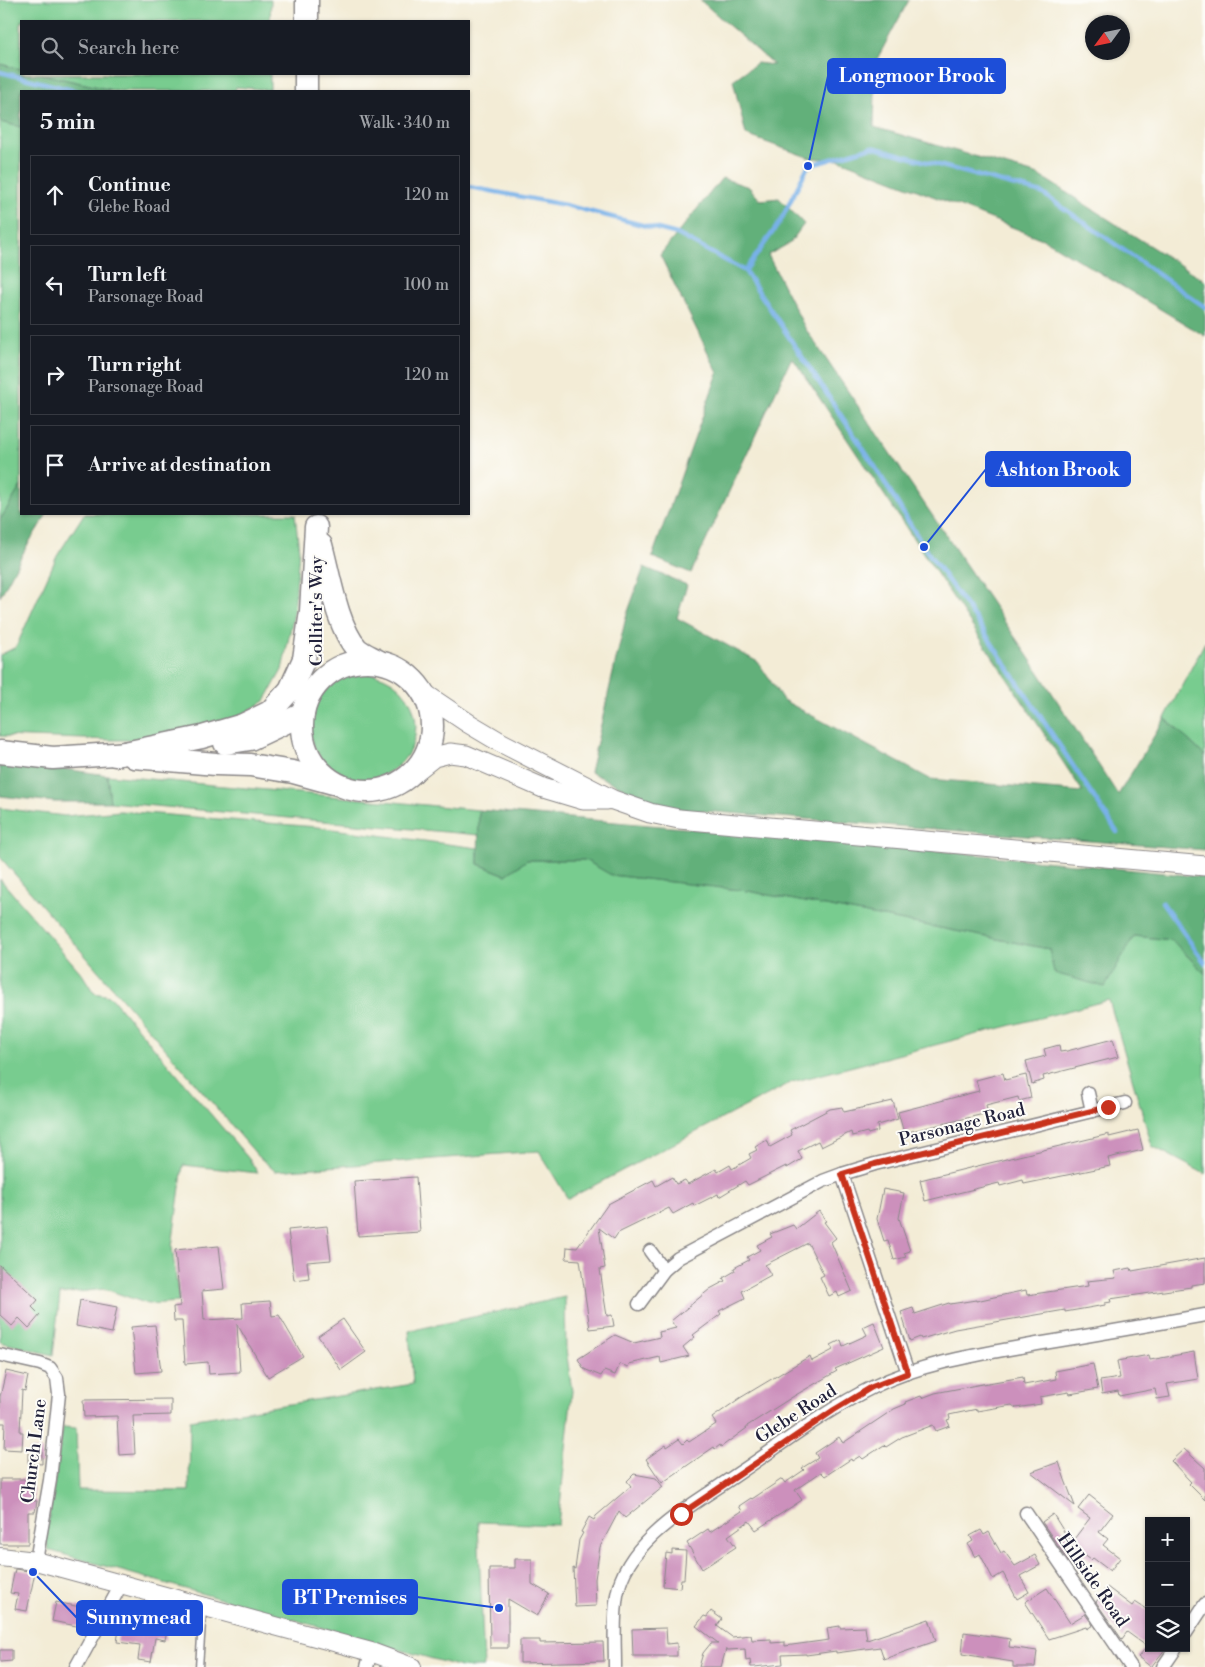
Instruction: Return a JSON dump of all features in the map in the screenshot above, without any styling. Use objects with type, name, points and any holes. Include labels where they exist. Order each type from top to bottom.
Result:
[{"type":"highway","points":[[307,0],[307,20]]},
{"type":"highway","points":[[306,75],[306,90]]},
{"type":"highway","points":[[114,754],[202,737],[243,725],[270,712],[290,690],[304,659],[310,611],[315,520]]},
{"type":"highway","name":"Colliter's Way","points":[[315,520],[342,624],[349,638],[359,650],[378,661]]},
{"type":"highway","name":"Colliter's Way","points":[[307,704],[316,676],[320,633],[315,520]]},
{"type":"highway","points":[[114,754],[162,760],[250,765],[293,772],[336,783],[353,790],[372,791],[389,788],[406,779],[422,762],[431,740],[432,716],[425,694],[413,678],[396,667],[378,661],[358,661],[339,666],[323,678],[307,704],[302,734],[308,754],[320,771],[336,783]]},
{"type":"highway","points":[[0,752],[53,758],[220,744],[250,739],[307,704]]},
{"type":"main road","points":[[425,694],[500,742],[613,800],[650,813],[679,819],[1205,866]]},
{"type":"main road","points":[[406,779],[434,757],[450,753],[466,755],[543,788],[583,800],[613,800]]},
{"type":"street","points":[[1088,1093],[1092,1111]]},
{"type":"street","name":"Parsonage Road","points":[[639,1304],[664,1270],[678,1258],[822,1182],[875,1164],[1125,1103]]},
{"type":"street","points":[[842,1174],[908,1373]]},
{"type":"street","points":[[650,1251],[664,1270]]},
{"type":"street","name":"Glebe Road","points":[[615,1667],[614,1614],[617,1594],[622,1577],[630,1562],[648,1538],[697,1502],[834,1410],[872,1387],[908,1373],[954,1360],[1205,1315]]},
{"type":"street","name":"Church Lane","points":[[0,1355],[50,1368],[57,1378],[59,1394],[51,1470],[36,1561]]},
{"type":"street","name":"Hillside Road","points":[[1026,1513],[1131,1667]]},
{"type":"street","points":[[0,1557],[36,1561],[203,1607],[369,1660],[412,1667]]},
{"type":"street","points":[[76,1667],[121,1585]]},
{"type":"street","points":[[1190,1627],[1205,1604]]},
{"type":"street","points":[[1163,1667],[1173,1652]]},
{"type":"lane","points":[[199,1667],[203,1607]]},
{"type":"green space","points":[[0,0],[271,0],[270,20],[20,20],[20,69],[0,64]]},
{"type":"green space","points":[[700,0],[909,0],[876,61],[874,127],[1039,175],[1205,281],[1205,336],[1045,240],[840,160],[810,158],[746,135],[733,80],[757,63],[774,65]]},
{"type":"green space","points":[[0,64],[20,69],[20,75],[45,75],[112,90],[20,90],[20,127],[0,122]]},
{"type":"green space","points":[[45,75],[270,75],[270,90],[236,87],[235,90],[112,90]]},
{"type":"green space","points":[[0,122],[20,127],[20,488],[0,520]]},
{"type":"green space","points":[[722,178],[749,187],[760,200],[779,198],[804,224],[790,243],[768,255],[805,328],[1038,671],[1118,795],[1165,718],[1205,756],[1205,850],[664,808],[590,772],[626,617],[644,567],[687,585],[677,618],[758,662],[783,700],[930,779],[1083,792],[792,357],[691,573],[652,557],[718,373],[660,255]]},
{"type":"green space","points":[[20,488],[20,515],[46,515],[28,544],[0,597],[0,520]]},
{"type":"green space","points":[[83,515],[295,515],[299,550],[294,613],[282,670],[265,701],[236,718],[153,740],[0,736],[0,655],[16,647],[57,556]]},
{"type":"green space","points":[[1205,642],[1205,756],[1165,718]]},
{"type":"green space","points":[[363,673],[383,677],[400,689],[412,706],[416,726],[412,746],[400,763],[383,775],[363,779],[343,775],[326,763],[314,746],[310,726],[314,706],[326,689],[343,677]]},
{"type":"green space","points":[[0,760],[107,775],[110,802],[54,802],[0,796]]},
{"type":"green space","points":[[107,775],[479,810],[479,835],[110,802]]},
{"type":"green space","points":[[0,808],[65,816],[120,811],[317,827],[478,848],[478,864],[506,875],[527,860],[585,860],[612,875],[748,891],[1049,949],[1134,936],[1172,940],[1205,974],[1205,1174],[1152,1146],[1109,1000],[792,1082],[568,1199],[539,1151],[275,1171],[258,1156],[0,857]]},
{"type":"green space","points":[[479,810],[922,849],[1205,877],[1205,910],[1203,910],[1205,913],[1205,974],[1172,940],[1134,936],[1105,987],[1054,973],[1049,949],[748,891],[611,875],[585,860],[527,860],[506,875],[478,864]]},
{"type":"green space","points":[[0,879],[82,974],[94,993],[110,996],[249,1159],[258,1173],[183,1165],[172,1247],[179,1302],[148,1304],[105,1289],[60,1294],[53,1355],[0,1342]]},
{"type":"green space","points":[[565,1297],[566,1349],[572,1391],[558,1525],[478,1522],[484,1667],[461,1667],[48,1550],[46,1536],[63,1427],[76,1428],[78,1490],[189,1491],[190,1420],[413,1384],[409,1331]]},
{"type":"building","points":[[1113,1039],[1118,1057],[1043,1076],[1044,1080],[1032,1084],[1026,1061],[1046,1056],[1044,1049],[1059,1045],[1060,1052],[1067,1051]]},
{"type":"building","points":[[1003,1073],[1005,1080],[1026,1075],[1031,1098],[1019,1101],[1018,1097],[986,1105],[988,1113],[904,1133],[898,1112],[979,1091],[976,1080]]},
{"type":"building","points":[[893,1101],[898,1119],[877,1125],[878,1131],[852,1136],[851,1132],[821,1147],[818,1141],[798,1151],[802,1159],[787,1168],[786,1166],[748,1185],[745,1181],[719,1197],[718,1194],[694,1206],[693,1203],[673,1214],[669,1208],[618,1233],[614,1239],[599,1228],[605,1268],[600,1269],[604,1297],[607,1316],[612,1315],[614,1326],[590,1329],[580,1260],[566,1259],[567,1247],[577,1248],[608,1204],[653,1180],[656,1186],[672,1177],[676,1184],[685,1180],[688,1184],[716,1169],[718,1172],[730,1165],[732,1169],[751,1158],[749,1154],[757,1150],[755,1147],[767,1140],[770,1147],[792,1135],[790,1130],[830,1109],[842,1107],[844,1112]]},
{"type":"building","points":[[1138,1130],[1143,1150],[1108,1158],[1110,1166],[1024,1184],[1023,1180],[1000,1186],[999,1183],[925,1201],[920,1180],[1109,1134],[1109,1137]]},
{"type":"building","points":[[416,1177],[420,1232],[358,1236],[354,1181]]},
{"type":"building","points":[[883,1189],[904,1193],[899,1218],[910,1251],[904,1253],[906,1257],[894,1260],[888,1240],[884,1241],[877,1219]]},
{"type":"building","points":[[819,1211],[826,1221],[824,1222],[836,1238],[831,1242],[852,1291],[839,1297],[837,1292],[829,1296],[820,1277],[824,1275],[808,1243],[765,1265],[771,1275],[742,1291],[745,1298],[719,1311],[721,1314],[693,1335],[695,1337],[683,1347],[689,1356],[661,1363],[660,1357],[629,1364],[628,1367],[620,1364],[615,1375],[604,1371],[601,1376],[584,1369],[578,1359],[615,1335],[634,1343],[660,1337],[659,1332],[676,1328],[671,1321],[710,1289],[725,1281],[723,1278],[735,1271],[734,1268],[749,1260],[747,1257],[760,1250],[757,1245],[772,1237],[770,1234],[793,1225],[796,1229]]},
{"type":"building","points":[[327,1226],[331,1260],[307,1262],[309,1278],[294,1280],[288,1230]]},
{"type":"building","points":[[219,1246],[224,1289],[202,1291],[204,1320],[243,1318],[242,1303],[270,1301],[272,1316],[279,1315],[303,1356],[268,1377],[237,1324],[240,1372],[209,1374],[208,1362],[185,1364],[182,1321],[174,1321],[173,1307],[180,1306],[175,1250]]},
{"type":"building","points":[[1205,1258],[1205,1283],[1191,1285],[1191,1287],[1110,1299],[1111,1302],[1105,1303],[1105,1305],[955,1329],[910,1341],[901,1312],[913,1308],[915,1314],[949,1303],[976,1301],[1026,1290],[1027,1295],[1088,1286],[1087,1281],[1116,1278],[1114,1271],[1131,1268],[1132,1271]]},
{"type":"building","points":[[0,1265],[38,1300],[32,1307],[40,1315],[29,1328],[19,1318],[12,1326],[0,1315]]},
{"type":"building","points":[[80,1300],[117,1307],[112,1333],[76,1326]]},
{"type":"building","points":[[343,1319],[366,1352],[341,1370],[318,1336]]},
{"type":"building","points":[[874,1322],[884,1347],[835,1369],[837,1371],[747,1426],[747,1428],[721,1447],[720,1445],[715,1449],[714,1447],[662,1483],[646,1459],[666,1445],[667,1447],[679,1439],[683,1444],[687,1440],[689,1442],[716,1424],[712,1418],[740,1398],[810,1356],[812,1361],[833,1350],[831,1345],[841,1340],[843,1346],[867,1335],[863,1327]]},
{"type":"building","points":[[155,1325],[161,1371],[136,1373],[131,1327]]},
{"type":"building","points":[[1194,1352],[1198,1379],[1167,1384],[1170,1397],[1157,1399],[1155,1389],[1119,1396],[1118,1391],[1102,1394],[1100,1381],[1120,1378],[1117,1361],[1149,1355],[1150,1360]]},
{"type":"building","points":[[1093,1364],[1098,1389],[1040,1397],[1041,1404],[1016,1408],[1012,1405],[977,1411],[977,1409],[949,1415],[950,1419],[947,1420],[950,1426],[936,1431],[933,1425],[902,1437],[886,1447],[884,1445],[863,1459],[860,1456],[852,1461],[851,1459],[825,1476],[821,1472],[795,1490],[802,1500],[756,1530],[749,1521],[728,1536],[736,1547],[702,1569],[687,1543],[708,1529],[710,1532],[742,1511],[739,1506],[751,1498],[782,1479],[785,1483],[804,1470],[802,1468],[818,1458],[815,1453],[839,1437],[843,1443],[894,1409],[906,1404],[905,1402],[935,1393],[1023,1377],[1024,1385],[1056,1379],[1055,1371]]},
{"type":"building","points":[[6,1371],[28,1376],[25,1391],[22,1390],[20,1432],[23,1432],[22,1450],[4,1449],[5,1423],[0,1423],[0,1397]]},
{"type":"building","points":[[171,1399],[171,1415],[133,1416],[135,1454],[119,1455],[117,1416],[84,1417],[83,1400]]},
{"type":"building","points":[[1184,1449],[1205,1468],[1205,1500],[1189,1484],[1191,1482],[1171,1461]]},
{"type":"building","points":[[28,1450],[42,1450],[42,1464],[28,1463]]},
{"type":"building","points":[[1059,1462],[1065,1480],[1075,1506],[1031,1472]]},
{"type":"building","points":[[634,1474],[656,1478],[663,1487],[625,1518],[619,1511],[600,1547],[595,1579],[596,1606],[575,1607],[573,1568],[575,1569],[579,1540],[583,1533],[581,1532],[589,1517],[594,1520],[596,1516],[631,1486],[627,1481]]},
{"type":"building","points":[[0,1479],[31,1479],[30,1488],[33,1488],[34,1501],[37,1501],[35,1512],[28,1512],[28,1544],[0,1544]]},
{"type":"building","points":[[1089,1495],[1113,1514],[1099,1532],[1108,1539],[1103,1545],[1120,1558],[1110,1571],[1093,1558],[1091,1560],[1083,1554],[1080,1559],[1074,1555],[1069,1562],[1042,1522],[1053,1514],[1071,1543],[1090,1518],[1078,1509]]},
{"type":"building","points":[[981,1530],[984,1535],[989,1532],[1001,1553],[1004,1551],[1015,1566],[1035,1555],[1040,1565],[1020,1576],[1029,1592],[1017,1599],[1003,1573],[993,1579],[980,1554],[975,1557],[968,1544],[973,1541],[970,1536]]},
{"type":"building","points":[[672,1550],[686,1551],[684,1579],[681,1579],[680,1588],[663,1586],[666,1553],[672,1554]]},
{"type":"building","points":[[515,1559],[532,1559],[532,1584],[549,1594],[537,1616],[508,1599],[508,1648],[490,1648],[489,1568],[515,1568]]},
{"type":"building","points":[[15,1569],[35,1572],[27,1611],[15,1609],[18,1594],[10,1593]]},
{"type":"building","points":[[1107,1587],[1132,1606],[1135,1602],[1145,1608],[1145,1645],[1127,1632],[1122,1639],[1096,1602]]},
{"type":"building","points":[[1047,1588],[1070,1623],[1085,1614],[1093,1625],[1087,1629],[1086,1627],[1049,1639],[1025,1602]]},
{"type":"building","points":[[56,1602],[90,1609],[86,1628],[52,1621]]},
{"type":"building","points":[[711,1611],[722,1619],[717,1626],[732,1637],[751,1635],[752,1640],[771,1639],[771,1643],[785,1642],[785,1646],[829,1640],[827,1628],[840,1626],[840,1628],[865,1627],[867,1640],[929,1619],[936,1641],[884,1659],[880,1647],[836,1653],[836,1651],[806,1655],[782,1655],[783,1664],[754,1667],[751,1667],[750,1660],[746,1661],[745,1649],[726,1649],[721,1667],[699,1667],[703,1653],[711,1643],[718,1643],[696,1626]]},
{"type":"building","points":[[121,1616],[168,1624],[165,1640],[155,1638],[151,1662],[138,1660],[140,1645],[117,1642]]},
{"type":"building","points":[[666,1628],[667,1644],[677,1643],[677,1656],[633,1656],[632,1629]]},
{"type":"building","points":[[964,1632],[1010,1639],[1009,1647],[1037,1651],[1035,1667],[1013,1667],[1013,1662],[962,1654]]},
{"type":"building","points":[[520,1640],[540,1640],[540,1643],[603,1642],[604,1661],[520,1663]]},
{"type":"building","points":[[1145,1649],[1145,1652],[1163,1652],[1151,1667],[1138,1657]]},
{"type":"building","points":[[0,1650],[12,1650],[12,1661],[0,1662]]},
{"type":"waterway","points":[[0,72],[72,90]]},
{"type":"waterway","points":[[470,187],[565,205],[677,234],[745,271],[780,222],[808,166],[872,147],[1042,193],[1205,307]]},
{"type":"waterway","points":[[745,271],[874,465],[924,547],[979,624],[1117,832]]},
{"type":"waterway","points":[[1162,902],[1205,963]]},
{"type":"place","name":"Longmoor Brook","points":[[808,166]]},
{"type":"place","name":"Ashton Brook","points":[[924,547]]},
{"type":"place","name":"Sunnymead","points":[[33,1572]]},
{"type":"place","name":"BT Premises","points":[[499,1608]]},
{"type":"route","points":[[681,1514],[834,1410],[872,1387],[908,1373],[842,1174],[875,1164],[1108,1107]]}]
